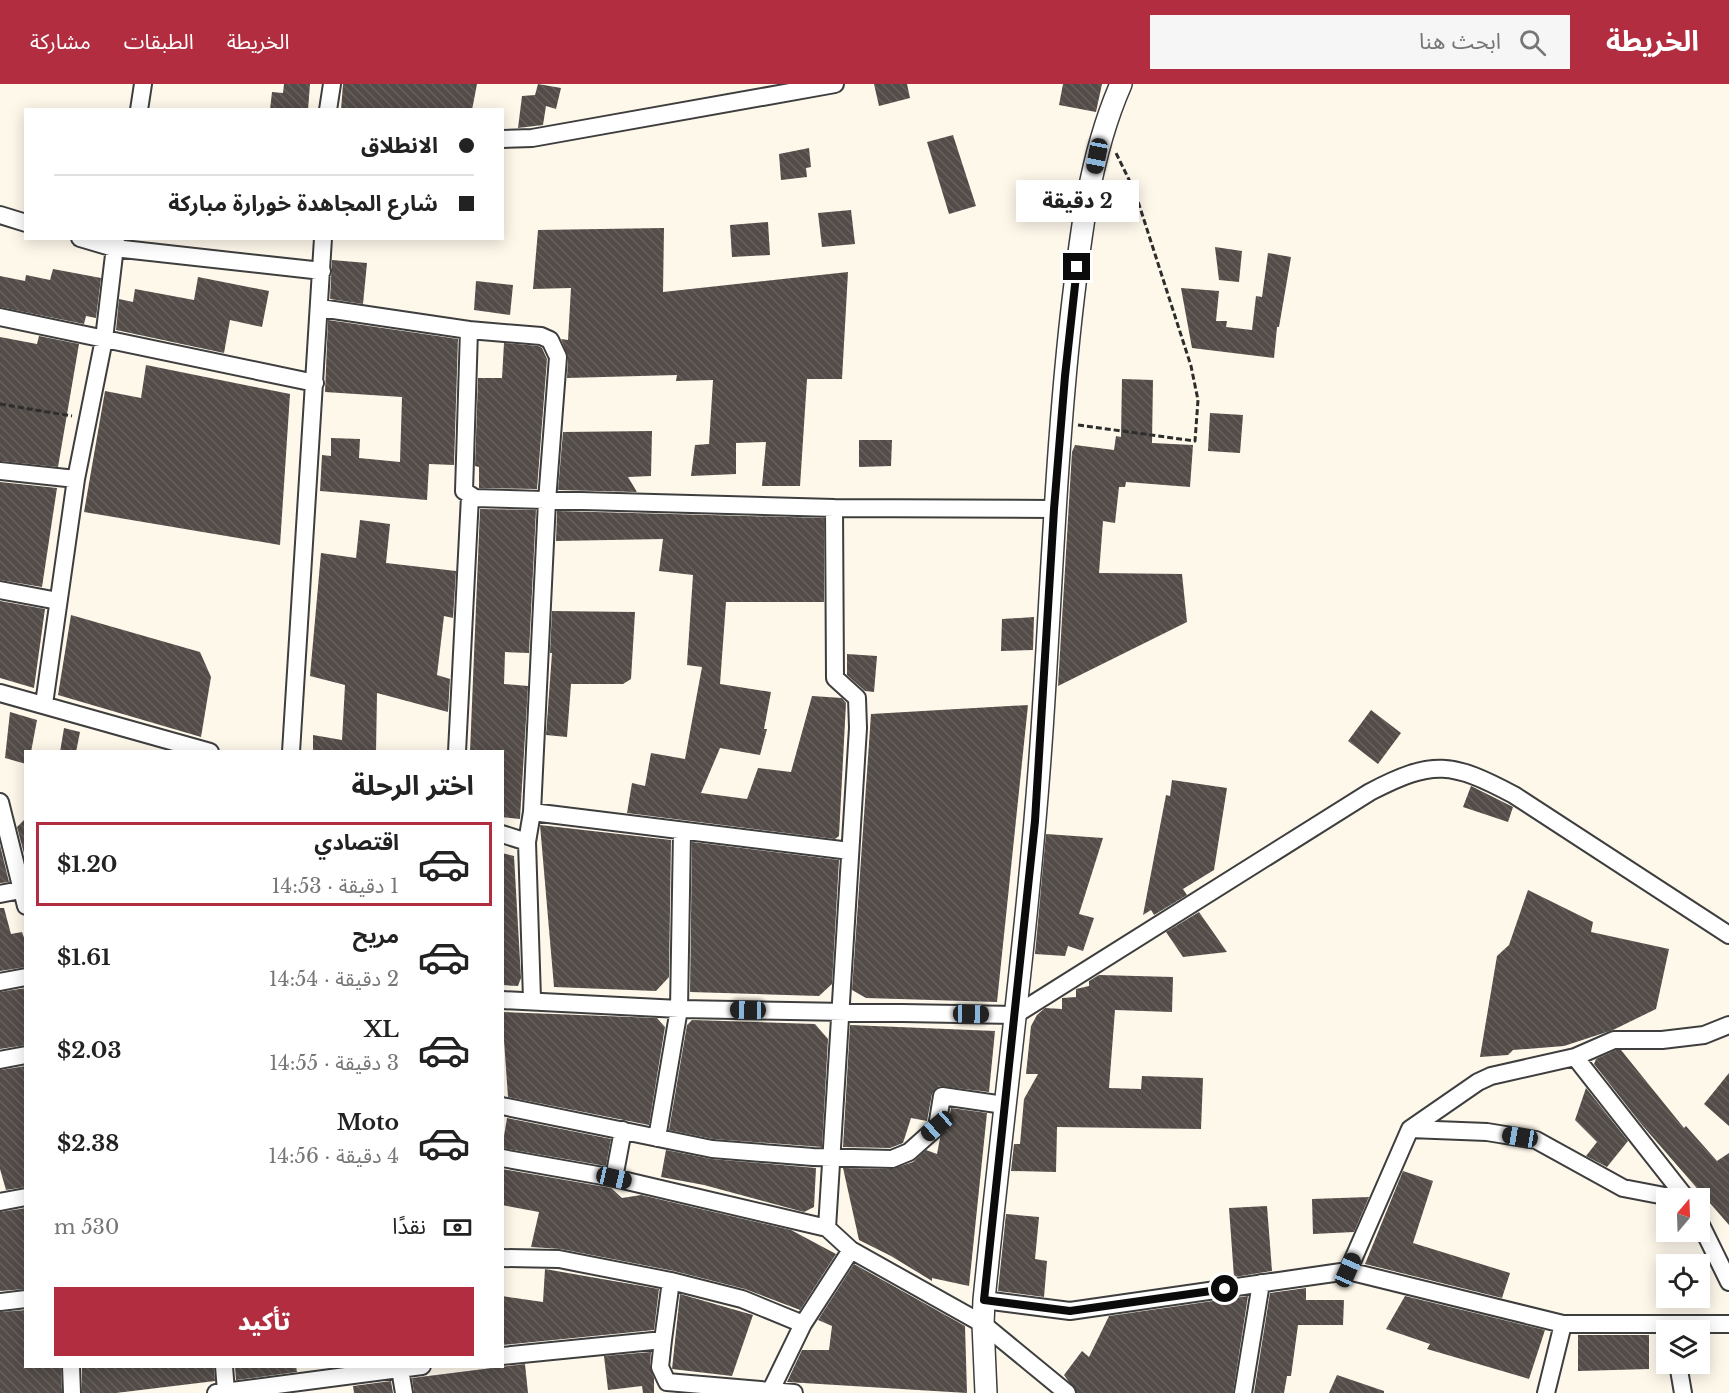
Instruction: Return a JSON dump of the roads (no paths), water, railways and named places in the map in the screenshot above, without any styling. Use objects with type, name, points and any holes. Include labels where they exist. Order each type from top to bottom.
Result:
[{"type":"street","points":[[139,108],[143,84]]},
{"type":"street","points":[[328,108],[332,84]]},
{"type":"street","points":[[504,140],[544,136],[835,84]]},
{"type":"street","points":[[986,1393],[982,1324],[1035,821],[1061,423],[1080,249],[1097,156],[1121,84]]},
{"type":"street","points":[[0,215],[24,222]]},
{"type":"street","points":[[92,240],[322,271]]},
{"type":"street","points":[[291,750],[323,240]]},
{"type":"street","points":[[44,704],[76,479],[104,339],[115,244]]},
{"type":"street","points":[[320,309],[469,330],[542,336],[555,347],[558,357],[547,501],[532,812],[527,842],[532,999]]},
{"type":"street","points":[[0,317],[315,383]]},
{"type":"street","points":[[469,330],[464,490],[470,496],[482,500],[834,508],[1054,509]]},
{"type":"street","points":[[0,471],[76,479]]},
{"type":"street","points":[[457,750],[457,712],[470,496]]},
{"type":"street","points":[[827,1228],[858,728],[857,698],[835,678],[834,508]]},
{"type":"street","points":[[0,590],[58,601]]},
{"type":"street","points":[[0,697],[44,704],[203,750]]},
{"type":"street","points":[[504,1000],[532,999],[679,1009],[1015,1015],[1370,792],[1419,769],[1440,767],[1482,778],[1514,795],[1729,935]]},
{"type":"street","points":[[0,802],[24,889],[0,894]]},
{"type":"street","points":[[532,812],[850,851]]},
{"type":"street","points":[[657,1138],[679,1009],[682,832]]},
{"type":"street","points":[[504,835],[527,842]]},
{"type":"street","points":[[0,982],[24,976]]},
{"type":"street","points":[[1348,1270],[1410,1129],[1478,1082],[1491,1076],[1575,1057],[1614,1040],[1672,1039],[1704,1035],[1729,1025]]},
{"type":"street","points":[[0,1060],[24,1055]]},
{"type":"street","points":[[1575,1057],[1678,1188]]},
{"type":"street","points":[[504,1106],[712,1149],[892,1159],[909,1152],[937,1126],[942,1096],[1004,1105]]},
{"type":"street","points":[[1410,1129],[1487,1132],[1536,1140],[1623,1188],[1656,1194]]},
{"type":"street","points":[[614,1178],[623,1130]]},
{"type":"street","points":[[504,1158],[614,1178],[827,1228],[851,1250],[982,1324],[1067,1393]]},
{"type":"street","points":[[0,1200],[24,1197]]},
{"type":"street","points":[[1709,1242],[1729,1282]]},
{"type":"street","points":[[770,1392],[803,1324],[851,1250]]},
{"type":"street","points":[[504,1258],[559,1259],[671,1281],[742,1299],[803,1324]]},
{"type":"street","points":[[984,1300],[1070,1311],[1348,1270],[1563,1324],[1656,1327]]},
{"type":"street","points":[[671,1281],[660,1366],[667,1382],[724,1391],[794,1393]]},
{"type":"street","points":[[1243,1393],[1261,1283]]},
{"type":"street","points":[[0,1302],[24,1299]]},
{"type":"street","points":[[1546,1393],[1563,1324]]},
{"type":"street","points":[[1710,1325],[1729,1324]]},
{"type":"street","points":[[504,1356],[663,1340]]},
{"type":"street","points":[[71,1368],[72,1393]]},
{"type":"street","points":[[224,1368],[221,1392],[407,1368]]},
{"type":"street","points":[[400,1369],[404,1393]]},
{"type":"street","points":[[1680,1374],[1683,1393]]}]
